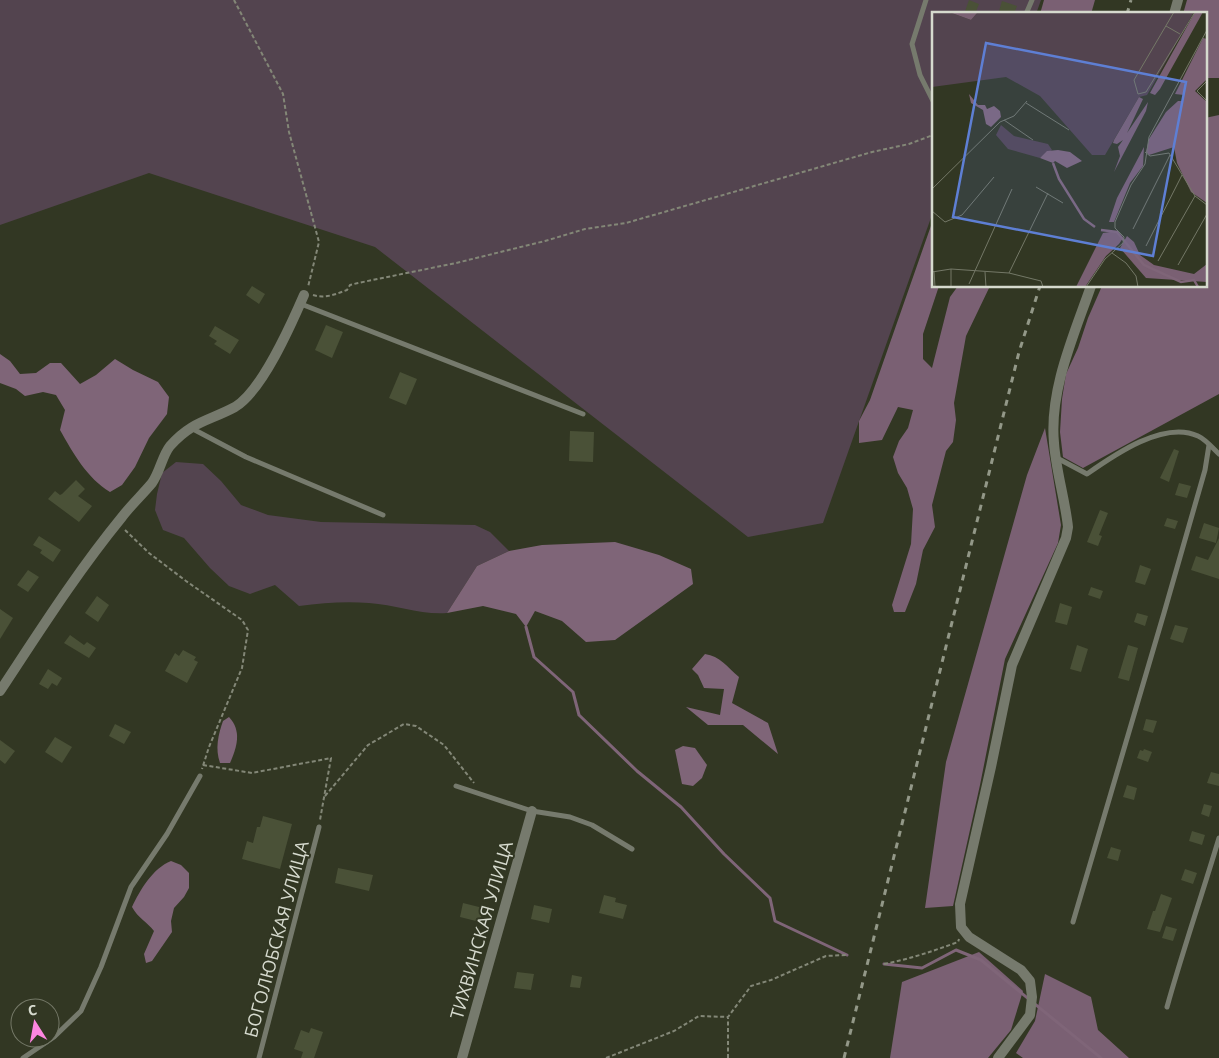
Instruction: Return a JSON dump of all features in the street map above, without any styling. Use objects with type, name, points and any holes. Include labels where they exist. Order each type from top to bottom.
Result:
[{"type":"street","points":[[998,1058],[1030,1016],[1032,997],[1030,981],[1021,970],[968,937],[961,927],[960,904],[1012,664],[1066,538],[1068,527],[1054,444],[1054,419],[1063,367],[1090,288]]},
{"type":"street","points":[[0,691],[78,575],[116,524],[153,481],[168,448],[191,427],[236,406],[246,396],[261,378],[302,300]]},
{"type":"street","name":"ТИХВИНСКАЯ УЛИЦА","points":[[462,1058],[532,811]]},
{"type":"lane","points":[[926,0],[912,44],[920,75],[932,99]]},
{"type":"lane","points":[[1027,12],[1032,0]]},
{"type":"lane","points":[[302,300],[583,414]]},
{"type":"lane","points":[[191,427],[246,458],[383,515]]},
{"type":"lane","points":[[1056,458],[1088,474],[1106,461],[1155,436],[1176,432],[1198,436],[1219,454]]},
{"type":"lane","points":[[1073,922],[1164,614],[1205,470],[1209,445]]},
{"type":"lane","points":[[23,1058],[54,1037],[81,1011],[101,967],[132,886],[167,834],[200,776]]},
{"type":"lane","points":[[456,786],[532,811],[570,817],[592,825],[632,849]]},
{"type":"lane","name":"БОГОЛЮБСКАЯ УЛИЦА","points":[[259,1058],[319,827]]},
{"type":"lane","points":[[1167,1007],[1219,838]]},
{"type":"path","points":[[234,0],[283,94],[289,132],[320,242],[307,292],[318,296],[325,297],[347,290],[350,285],[358,283],[545,242],[586,229],[626,223],[872,152],[909,144],[932,134]]},
{"type":"path","points":[[116,524],[132,534],[149,552],[186,581],[242,620],[248,630],[242,668],[229,702],[219,721],[200,776]]},
{"type":"path","points":[[324,796],[368,746],[404,724],[416,726],[444,745],[474,782],[491,797]]},
{"type":"path","points":[[203,765],[252,773],[331,758],[319,827]]},
{"type":"path","points":[[884,964],[914,958],[958,942],[964,931]]},
{"type":"path","points":[[728,1058],[728,1017],[750,986],[771,980],[826,956],[847,955]]},
{"type":"path","points":[[606,1058],[674,1031],[699,1016],[728,1017]]},
{"type":"shaded area","points":[[0,0],[1041,0],[1037,12],[932,12],[932,215],[823,523],[748,537],[375,247],[149,173],[0,225]]},
{"type":"shaded area","points":[[1044,0],[1095,0],[1092,12],[1041,12]]},
{"type":"shaded area","points":[[1187,0],[1219,0],[1219,78],[1206,78],[1206,12],[1184,12]]},
{"type":"shaded area","points":[[1219,115],[1219,394],[1083,468],[1063,457],[1060,432],[1062,399],[1066,374],[1101,288],[1206,288],[1206,118]]},
{"type":"shaded area","points":[[932,223],[932,288],[938,288],[923,334],[923,359],[932,368],[950,297],[957,288],[989,288],[966,336],[954,403],[956,420],[953,442],[946,451],[932,505],[935,527],[923,550],[916,584],[905,612],[894,612],[892,605],[911,544],[913,509],[907,488],[898,473],[893,457],[899,441],[908,428],[913,410],[898,407],[882,440],[859,443],[859,421],[870,400]]},
{"type":"shaded area","points":[[0,354],[10,361],[20,374],[36,373],[50,363],[61,363],[80,384],[96,375],[115,359],[158,382],[169,397],[167,414],[149,438],[135,467],[122,485],[110,492],[94,480],[81,464],[60,430],[65,410],[56,395],[43,392],[25,396],[16,389],[0,383]]},
{"type":"shaded area","points":[[1045,428],[1061,525],[1058,543],[1005,659],[953,906],[925,908],[946,762],[1027,475]]},
{"type":"shaded area","points":[[176,462],[203,464],[221,481],[241,505],[268,515],[321,522],[475,525],[490,532],[509,551],[477,566],[447,613],[428,613],[360,602],[299,606],[275,585],[250,594],[229,586],[210,568],[184,538],[163,530],[155,510],[157,494],[162,473]]},
{"type":"shaded area","points":[[615,542],[659,555],[691,569],[693,584],[615,640],[586,642],[562,621],[535,611],[526,627],[516,614],[483,606],[447,613],[477,566],[509,551],[542,545]]},
{"type":"shaded area","points":[[705,654],[719,660],[739,677],[732,703],[768,723],[778,754],[743,725],[708,725],[686,707],[720,715],[724,689],[704,688],[698,675],[692,669]]},
{"type":"shaded area","points":[[229,717],[237,733],[235,751],[230,763],[220,763],[217,747],[223,721]]},
{"type":"shaded area","points":[[683,746],[695,748],[707,765],[702,778],[693,786],[682,784],[675,750]]},
{"type":"shaded area","points":[[171,861],[181,865],[189,873],[189,888],[174,908],[171,921],[172,932],[152,961],[146,963],[144,954],[154,931],[132,907],[153,874],[164,864]]},
{"type":"shaded area","points":[[979,952],[1023,991],[1011,1030],[988,1058],[890,1058],[902,982]]},
{"type":"shaded area","points":[[1045,974],[1091,997],[1098,1030],[1129,1058],[1023,1058],[1016,1053],[1035,1021]]},
{"type":"building","points":[[969,0],[979,4],[976,12],[965,12]]},
{"type":"building","points":[[1002,1],[1017,6],[1015,12],[999,11]]},
{"type":"building","points":[[252,286],[265,294],[259,304],[246,295]]},
{"type":"building","points":[[326,325],[343,332],[332,358],[315,350]]},
{"type":"building","points":[[215,326],[239,340],[230,354],[214,344],[217,341],[209,336]]},
{"type":"building","points":[[400,372],[417,379],[406,405],[389,398]]},
{"type":"building","points":[[570,431],[594,432],[593,462],[569,461]]},
{"type":"building","points":[[1174,449],[1179,451],[1169,482],[1160,478]]},
{"type":"building","points":[[76,480],[85,489],[78,496],[92,506],[79,522],[48,499],[55,491],[60,495],[62,494]]},
{"type":"building","points":[[1179,483],[1191,486],[1187,498],[1175,495]]},
{"type":"building","points":[[1100,510],[1108,513],[1099,535],[1102,536],[1098,546],[1087,542]]},
{"type":"building","points":[[1167,518],[1178,521],[1175,529],[1164,526]]},
{"type":"building","points":[[1204,523],[1219,528],[1216,543],[1199,538]]},
{"type":"building","points":[[39,536],[61,550],[53,562],[40,553],[42,550],[33,545]]},
{"type":"building","points":[[1219,538],[1219,579],[1191,570],[1196,556],[1208,560]]},
{"type":"building","points":[[1140,565],[1151,569],[1145,585],[1135,582]]},
{"type":"building","points":[[28,570],[39,577],[28,592],[17,585]]},
{"type":"building","points":[[1091,587],[1103,591],[1100,599],[1088,595]]},
{"type":"building","points":[[97,596],[109,605],[98,622],[85,613]]},
{"type":"building","points":[[1060,603],[1072,607],[1067,625],[1055,622]]},
{"type":"building","points":[[0,609],[13,618],[0,639]]},
{"type":"building","points":[[1137,613],[1148,616],[1145,626],[1134,622]]},
{"type":"building","points":[[1175,625],[1188,628],[1183,643],[1170,639]]},
{"type":"building","points":[[70,635],[84,645],[87,642],[96,648],[89,658],[64,643]]},
{"type":"building","points":[[1077,645],[1088,649],[1081,672],[1070,669]]},
{"type":"building","points":[[1128,645],[1138,648],[1129,681],[1118,678]]},
{"type":"building","points":[[183,650],[196,657],[194,660],[198,662],[187,683],[165,671],[175,653],[179,656]]},
{"type":"building","points":[[48,669],[62,678],[57,686],[52,683],[48,689],[39,684]]},
{"type":"building","points":[[1146,719],[1157,721],[1153,733],[1143,730]]},
{"type":"building","points":[[115,724],[131,732],[124,744],[109,736]]},
{"type":"building","points":[[55,737],[72,747],[62,763],[45,752]]},
{"type":"building","points":[[0,740],[15,751],[5,764],[0,760]]},
{"type":"building","points":[[1144,749],[1152,752],[1148,762],[1137,758],[1140,750],[1143,751]]},
{"type":"building","points":[[1211,772],[1219,774],[1219,786],[1207,783]]},
{"type":"building","points":[[1127,785],[1137,788],[1134,800],[1123,797]]},
{"type":"building","points":[[1204,804],[1212,806],[1209,817],[1201,814]]},
{"type":"building","points":[[263,816],[292,824],[280,869],[242,859],[247,841],[253,843],[257,827],[260,827]]},
{"type":"building","points":[[1192,831],[1205,835],[1202,845],[1189,841]]},
{"type":"building","points":[[1111,847],[1121,850],[1118,861],[1107,858]]},
{"type":"building","points":[[338,868],[373,875],[369,891],[335,883]]},
{"type":"building","points":[[1185,869],[1197,873],[1193,884],[1181,880]]},
{"type":"building","points":[[1161,894],[1172,898],[1160,932],[1147,929]]},
{"type":"building","points":[[604,895],[616,898],[615,902],[627,905],[623,919],[599,913]]},
{"type":"building","points":[[463,903],[483,908],[480,922],[460,917]]},
{"type":"building","points":[[534,905],[552,909],[549,923],[531,919]]},
{"type":"building","points":[[1166,926],[1177,929],[1173,941],[1162,938]]},
{"type":"building","points":[[517,972],[534,974],[531,990],[514,988]]},
{"type":"building","points":[[572,975],[582,977],[580,988],[570,987]]},
{"type":"building","points":[[311,1028],[323,1032],[314,1058],[301,1058],[303,1052],[294,1049],[301,1030],[309,1033]]},
{"type":"waterway","points":[[526,627],[534,657],[573,692],[579,715],[637,771],[681,807],[724,854],[770,898],[775,921],[847,955]]},
{"type":"waterway","points":[[884,964],[922,968],[956,950],[981,960],[1101,1058]]},
{"type":"railway","points":[[1128,12],[1131,0]]},
{"type":"railway","points":[[844,1058],[1019,352],[1039,288]]}]
